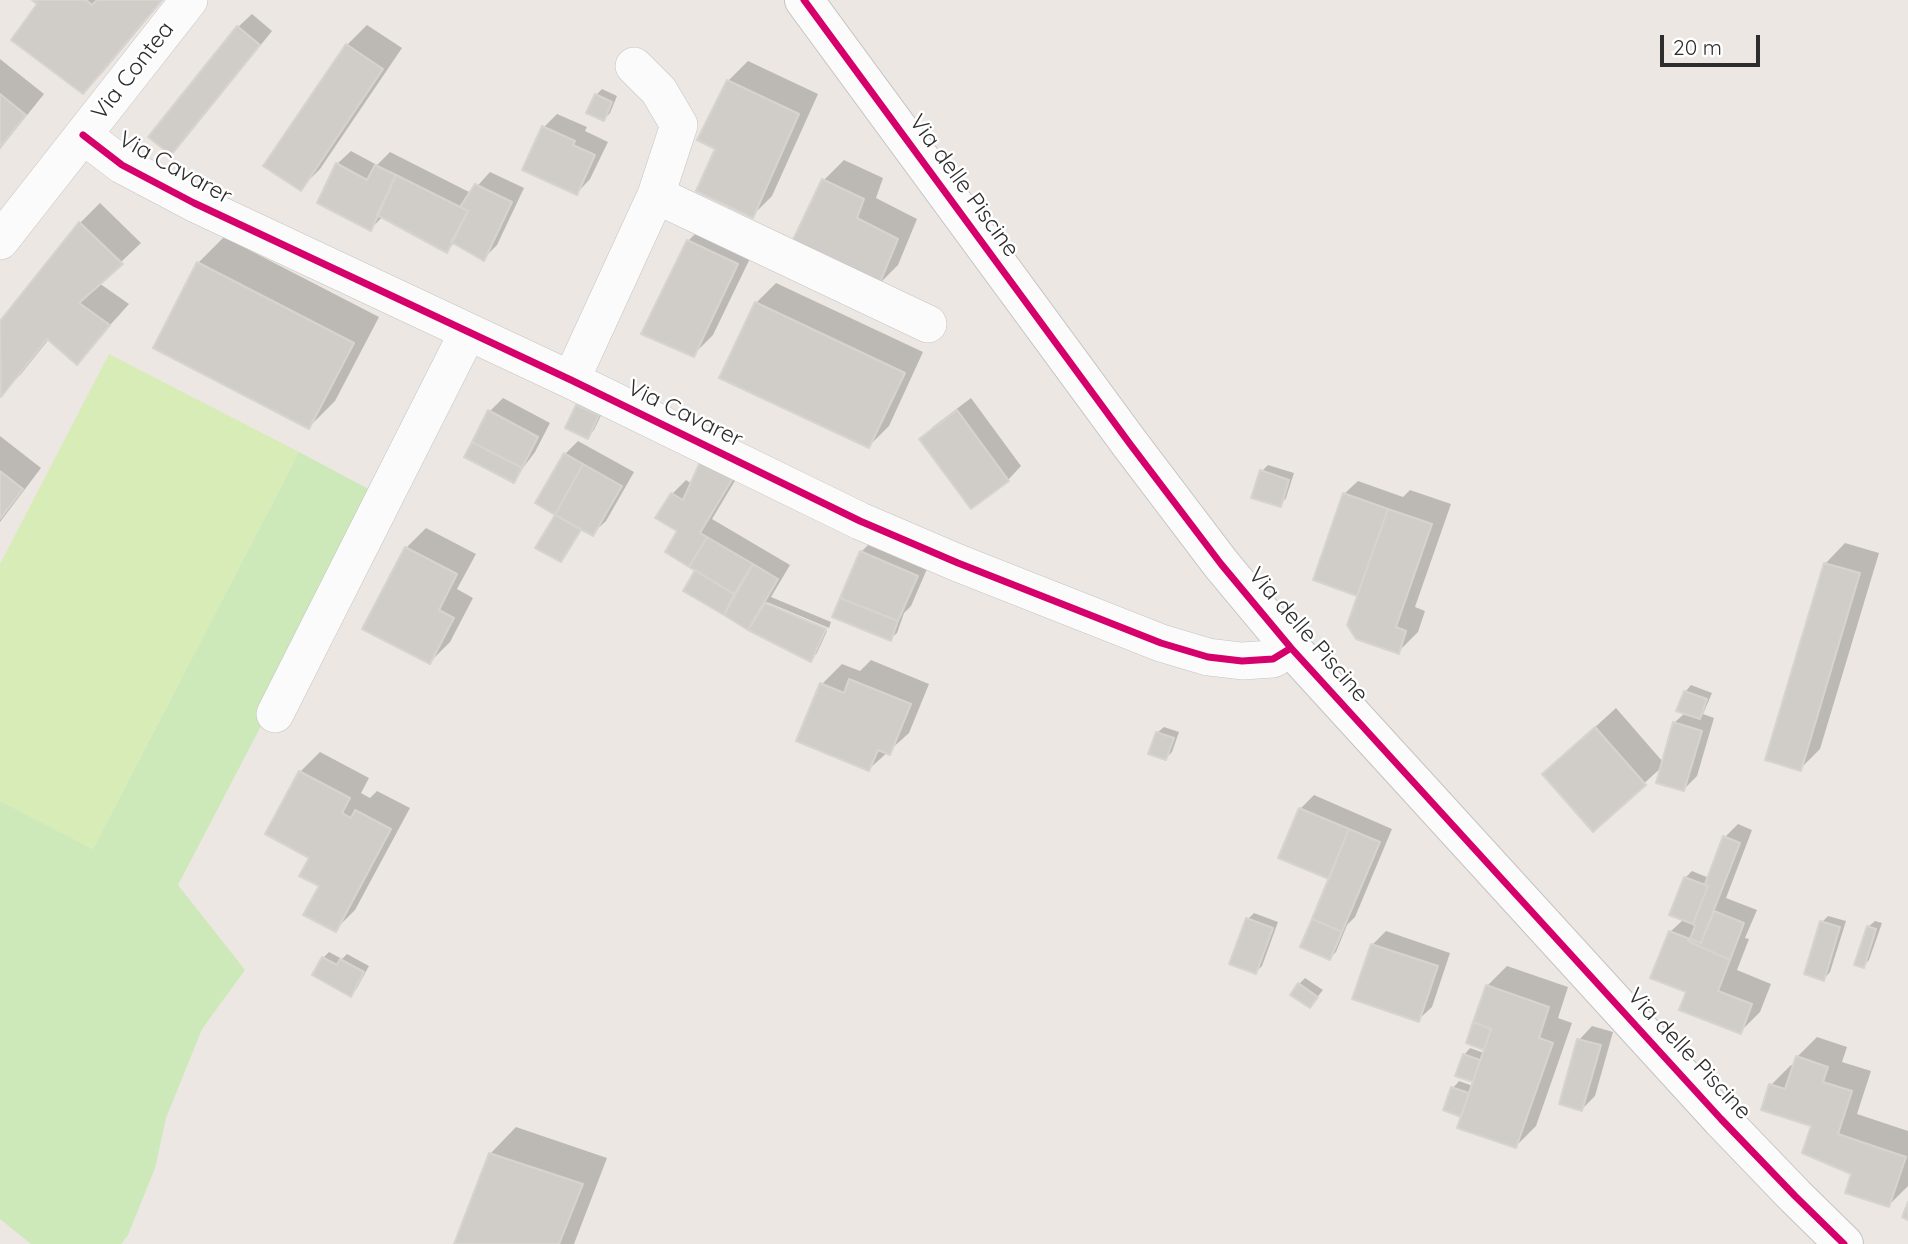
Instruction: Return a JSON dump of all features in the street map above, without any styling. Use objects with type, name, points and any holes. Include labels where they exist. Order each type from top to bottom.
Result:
[{"type":"street","name":"Via Contea","points":[[0,241],[189,0]]},
{"type":"street","name":"Via delle Piscine","points":[[804,0],[1130,444],[1221,564],[1291,648],[1721,1119],[1844,1244]]},
{"type":"street","points":[[571,380],[656,195],[678,125],[659,91],[634,66]]},
{"type":"street","name":"Via Cavarer","points":[[83,135],[122,164],[194,203],[571,380],[860,521],[958,563],[1161,643],[1208,657],[1241,661],[1273,659],[1291,648]]},
{"type":"street","points":[[656,195],[928,324]]},
{"type":"street","points":[[275,714],[468,332]]},
{"type":"green space","points":[[109,354],[299,452],[93,849],[0,801],[0,564]]},
{"type":"green space","points":[[299,452],[376,493],[262,724],[178,885],[245,970],[202,1029],[166,1118],[155,1168],[128,1235],[121,1244],[31,1244],[0,1219],[0,801],[93,849]]},
{"type":"building","points":[[32,0],[86,0],[92,5],[97,0],[162,0],[83,94],[11,40],[37,4]]},
{"type":"building","points":[[237,26],[260,45],[171,155],[148,137]]},
{"type":"building","points":[[346,44],[383,69],[301,191],[263,166]]},
{"type":"building","points":[[727,80],[799,114],[753,218],[696,191],[715,149],[697,140]]},
{"type":"building","points":[[0,94],[26,115],[0,147]]},
{"type":"building","points":[[595,94],[612,102],[604,121],[586,113]]},
{"type":"building","points":[[542,126],[575,141],[573,145],[595,155],[577,195],[522,170]]},
{"type":"building","points":[[336,163],[367,180],[375,165],[396,175],[371,231],[317,203]]},
{"type":"building","points":[[396,175],[468,211],[447,253],[377,215]]},
{"type":"building","points":[[822,179],[864,199],[857,218],[898,239],[878,287],[791,244]]},
{"type":"building","points":[[475,184],[512,202],[484,261],[451,242],[468,211],[460,207]]},
{"type":"building","points":[[79,222],[123,264],[79,303],[110,325],[77,365],[47,339],[1,397],[0,321]]},
{"type":"building","points":[[687,240],[738,264],[694,357],[641,334]]},
{"type":"building","points":[[197,262],[354,343],[309,429],[153,348]]},
{"type":"building","points":[[755,302],[905,373],[869,448],[719,378]]},
{"type":"building","points":[[576,405],[599,415],[588,439],[565,428]]},
{"type":"building","points":[[488,410],[538,437],[522,468],[472,442]]},
{"type":"building","points":[[957,410],[1009,481],[971,509],[919,439]]},
{"type":"building","points":[[472,442],[522,468],[514,483],[464,457]]},
{"type":"building","points":[[564,453],[583,464],[555,515],[535,503]]},
{"type":"building","points":[[704,453],[736,473],[700,533],[707,537],[689,567],[665,552],[677,531],[655,518],[671,493],[683,500]]},
{"type":"building","points":[[583,464],[622,486],[593,536],[555,515]]},
{"type":"building","points":[[1260,470],[1289,480],[1281,507],[1251,498]]},
{"type":"building","points":[[0,471],[23,489],[0,519]]},
{"type":"building","points":[[1343,493],[1388,509],[1357,596],[1313,580]]},
{"type":"building","points":[[1388,509],[1432,524],[1396,627],[1406,631],[1399,654],[1356,639],[1347,625]]},
{"type":"building","points":[[555,515],[581,530],[561,562],[535,548]]},
{"type":"building","points":[[707,537],[753,564],[734,594],[689,567]]},
{"type":"building","points":[[405,547],[457,574],[439,610],[454,618],[430,664],[362,629]]},
{"type":"building","points":[[860,551],[918,576],[898,621],[840,598]]},
{"type":"building","points":[[1824,563],[1860,573],[1801,771],[1765,760]]},
{"type":"building","points":[[753,564],[778,579],[748,630],[724,615]]},
{"type":"building","points":[[695,570],[734,594],[724,615],[683,591]]},
{"type":"building","points":[[840,598],[898,621],[891,641],[832,617]]},
{"type":"building","points":[[765,603],[826,629],[811,662],[748,630]]},
{"type":"building","points":[[849,679],[911,704],[890,755],[878,750],[869,771],[796,741],[820,683],[844,693]]},
{"type":"building","points":[[1684,691],[1707,699],[1700,719],[1676,711]]},
{"type":"building","points":[[1673,722],[1702,731],[1684,791],[1656,783]]},
{"type":"building","points":[[1595,727],[1646,785],[1593,832],[1542,774]]},
{"type":"building","points":[[1156,732],[1174,738],[1166,760],[1148,754]]},
{"type":"building","points":[[299,771],[350,798],[342,813],[351,818],[355,810],[391,829],[336,932],[303,915],[319,886],[299,876],[309,858],[265,834]]},
{"type":"building","points":[[1299,808],[1349,829],[1329,879],[1278,858]]},
{"type":"building","points":[[1349,829],[1380,842],[1342,932],[1312,919]]},
{"type":"building","points":[[1723,836],[1740,843],[1701,943],[1690,939],[1695,926],[1693,924]]},
{"type":"building","points":[[1684,877],[1708,886],[1693,924],[1669,915]]},
{"type":"building","points":[[1714,911],[1744,923],[1730,960],[1688,941],[1690,939],[1701,943]]},
{"type":"building","points":[[1246,918],[1273,928],[1256,974],[1229,964]]},
{"type":"building","points":[[1312,919],[1342,932],[1330,960],[1300,947]]},
{"type":"building","points":[[1820,921],[1840,927],[1824,981],[1804,974]]},
{"type":"building","points":[[1867,926],[1876,929],[1864,968],[1854,965]]},
{"type":"building","points":[[1669,931],[1730,960],[1718,991],[1752,1004],[1741,1034],[1679,1010],[1686,992],[1650,978]]},
{"type":"building","points":[[1371,944],[1438,966],[1419,1022],[1352,999]]},
{"type":"building","points":[[322,957],[337,965],[340,959],[364,972],[351,997],[312,975]]},
{"type":"building","points":[[1298,983],[1318,997],[1310,1008],[1290,995]]},
{"type":"building","points":[[1486,985],[1549,1007],[1539,1038],[1553,1043],[1516,1148],[1457,1128],[1491,1029],[1473,1022]]},
{"type":"building","points":[[1473,1022],[1491,1029],[1484,1050],[1466,1043]]},
{"type":"building","points":[[1577,1039],[1601,1045],[1582,1111],[1559,1104]]},
{"type":"building","points":[[1463,1054],[1480,1060],[1473,1082],[1455,1076]]},
{"type":"building","points":[[1796,1056],[1828,1067],[1823,1082],[1852,1091],[1838,1134],[1906,1157],[1889,1207],[1845,1193],[1851,1174],[1802,1153],[1811,1126],[1761,1110],[1769,1084],[1785,1089]]},
{"type":"building","points":[[1451,1087],[1469,1093],[1461,1117],[1443,1110]]},
{"type":"building","points":[[489,1153],[583,1184],[559,1244],[454,1244]]},
{"type":"building","points":[[1908,1202],[1908,1220],[1902,1217]]},
{"type":"cycle path","points":[[804,0],[1130,444],[1221,564],[1291,648],[1721,1119],[1844,1244]]},
{"type":"cycle path","points":[[83,135],[122,165],[194,203],[571,380],[860,521],[958,563],[1161,643],[1208,657],[1242,661],[1273,659],[1291,648]]}]
